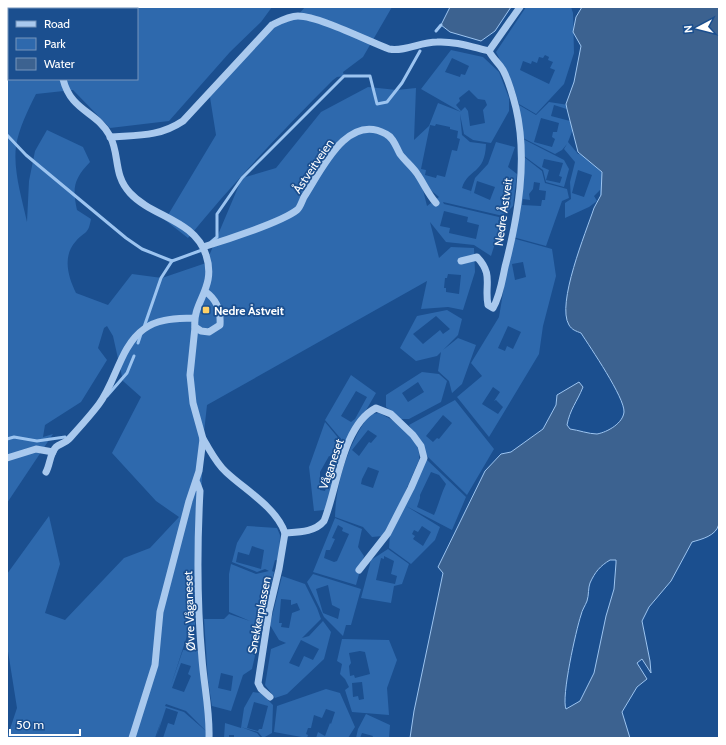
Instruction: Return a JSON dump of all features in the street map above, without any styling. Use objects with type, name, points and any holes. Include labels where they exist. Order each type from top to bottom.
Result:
[{"type":"street","points":[[110,137],[156,134],[172,128],[183,121],[272,25],[285,18],[298,16],[315,19],[389,49],[396,50],[437,42],[457,43],[489,50],[520,7]]},
{"type":"street","name":"Nedre Åstveit","points":[[461,261],[477,257],[484,266],[487,271],[488,279],[488,305],[493,308],[502,280],[516,217],[521,151],[516,108],[509,85],[502,70],[492,58],[489,50]]},
{"type":"street","points":[[63,80],[70,98],[79,108],[99,122],[110,137],[118,176],[130,193],[150,208],[192,232],[203,247],[210,270],[206,292],[194,318],[195,327],[190,375],[193,403],[203,439],[218,464],[271,511],[283,526],[285,533]]},
{"type":"street","name":"Åstveitveien","points":[[203,247],[277,221],[298,210],[331,156],[352,133],[360,130],[371,130],[386,134],[394,141],[401,154],[418,174],[426,191],[436,203]]},
{"type":"street","points":[[195,327],[201,331],[209,332],[220,325],[221,315],[218,306],[213,298],[206,292]]},
{"type":"street","points":[[46,472],[56,447],[68,440],[100,403],[132,342],[143,330],[154,323],[166,320],[194,318]]},
{"type":"street","name":"Våganeset","points":[[285,533],[302,531],[320,526],[326,515],[346,449],[358,425],[370,411],[376,408],[391,414],[417,440],[421,446],[424,458],[411,488],[388,533],[360,570]]},
{"type":"street","points":[[132,738],[155,665],[160,612],[189,501],[196,483],[203,439]]},
{"type":"street","points":[[7,458],[36,449],[53,452]]},
{"type":"street","name":"Øvre Våganeset","points":[[196,483],[200,491],[199,579],[202,660],[209,709],[209,738]]},
{"type":"street","name":"Snekkerplassen","points":[[270,697],[260,689],[258,683],[269,610],[279,569],[285,533]]},
{"type":"green space","points":[[7,7],[272,7],[261,22],[230,52],[169,121],[110,128],[73,90],[36,94],[17,139],[15,155],[17,175],[27,222],[29,181],[35,151],[47,130],[83,147],[90,162],[78,179],[75,195],[77,210],[91,219],[90,224],[88,230],[72,247],[69,253],[68,267],[76,293],[108,305],[132,274],[162,278],[206,263],[242,178],[276,168],[321,112],[368,87],[397,90],[416,88],[414,140],[429,126],[438,103],[461,112],[421,89],[451,50],[483,57],[499,72],[509,98],[509,111],[491,143],[473,140],[464,134],[460,114],[462,135],[470,142],[486,144],[483,161],[480,166],[468,177],[462,188],[471,191],[470,195],[475,178],[488,164],[496,142],[515,147],[508,167],[517,174],[513,206],[503,216],[443,202],[444,204],[503,218],[491,256],[474,245],[446,242],[430,222],[439,258],[451,247],[474,248],[475,272],[463,310],[448,307],[421,309],[427,281],[207,405],[203,441],[200,546],[195,626],[188,633],[171,685],[183,650],[198,651],[206,708],[206,731],[186,711],[166,704],[165,706],[184,712],[207,732],[206,738],[163,738],[168,723],[174,725],[178,712],[166,708],[156,738],[161,721],[155,738],[86,738],[78,736],[71,738],[7,738],[17,708],[7,645],[7,574],[49,516],[60,564],[45,613],[65,620],[124,558],[150,548],[179,517],[156,501],[112,453],[141,397],[123,381],[113,336],[107,326],[104,328],[98,348],[107,360],[81,402],[45,425],[43,437],[53,434],[7,503]],"holes":[[[452,58],[469,66],[465,75],[461,74],[460,77],[445,72]],[[469,90],[478,99],[485,100],[487,105],[483,110],[485,123],[470,126],[468,111],[465,107],[461,111],[456,105],[460,101],[459,98]],[[436,124],[450,127],[450,129],[458,131],[457,138],[460,139],[457,151],[452,150],[445,177],[437,175],[436,178],[425,175],[426,170],[421,169],[430,125],[435,126]],[[418,170],[421,173],[427,187],[439,197],[427,206]],[[477,181],[495,187],[490,200],[474,193]],[[444,211],[468,217],[467,222],[479,225],[476,239],[449,233],[450,228],[440,226]],[[448,274],[461,275],[459,294],[446,292],[446,288],[444,288],[445,278],[447,278]],[[181,663],[191,666],[188,674],[191,676],[184,692],[172,688]]]},
{"type":"green space","points":[[305,7],[392,7],[363,57],[343,72],[344,76],[337,77],[333,80],[295,118],[240,177],[188,238],[165,220],[216,135],[209,91],[272,25],[298,15]]},
{"type":"green space","points":[[526,7],[571,7],[573,13],[574,53],[564,84],[536,114],[519,104],[513,85],[496,52]],"holes":[[[545,55],[549,57],[548,60],[553,62],[550,68],[555,70],[549,84],[520,70],[523,61],[531,64],[532,61],[537,63],[539,57],[543,58]]]},
{"type":"green space","points":[[549,102],[575,106],[573,129],[568,142],[578,154],[601,156],[600,167],[602,174],[605,173],[604,197],[600,195],[600,190],[594,196],[597,201],[589,207],[565,218],[565,203],[571,199],[570,182],[575,162],[564,149],[567,144],[562,150],[555,154],[523,138],[519,105],[536,115]],"holes":[[[554,105],[573,111],[570,121],[551,116]],[[541,118],[559,123],[557,132],[553,132],[552,137],[555,139],[552,147],[534,142]],[[578,170],[592,175],[584,197],[572,193]]]},
{"type":"green space","points":[[523,139],[564,160],[569,169],[564,187],[546,182],[543,170],[524,156]],"holes":[[[544,159],[563,163],[559,176],[562,177],[560,183],[546,180],[549,170],[542,167]]]},
{"type":"green space","points":[[524,157],[542,171],[545,183],[567,189],[569,198],[562,201],[546,246],[513,237]],"holes":[[[534,182],[540,183],[539,190],[546,191],[545,200],[542,200],[541,206],[522,205],[523,199],[530,200],[529,194],[533,189]]]},
{"type":"green space","points":[[512,238],[552,249],[556,276],[543,326],[539,354],[489,437],[457,397],[482,376],[471,363],[499,317]],"holes":[[[523,262],[526,277],[515,280],[512,264]],[[508,326],[521,332],[513,349],[507,346],[505,351],[498,348]],[[493,387],[500,392],[494,401],[496,400],[503,407],[498,414],[482,404]]]},
{"type":"green space","points":[[447,310],[462,319],[458,335],[443,350],[458,338],[476,345],[462,384],[452,393],[449,381],[438,371],[441,352],[437,356],[416,361],[400,348],[417,316]],"holes":[[[436,316],[450,329],[443,334],[440,330],[423,344],[413,334]]]},
{"type":"green space","points":[[422,372],[439,374],[447,381],[441,402],[409,419],[400,419],[386,407],[386,395]],"holes":[[[418,382],[424,392],[408,402],[402,393]]]},
{"type":"green space","points":[[351,375],[376,393],[346,445],[325,420]],"holes":[[[356,391],[367,397],[355,419],[351,422],[341,416]]]},
{"type":"green space","points":[[455,400],[494,449],[467,495],[427,456],[409,425]],"holes":[[[443,415],[452,423],[439,439],[437,438],[433,442],[426,436]]]},
{"type":"green space","points":[[379,413],[400,425],[412,437],[419,452],[419,460],[396,513],[383,536],[372,537],[363,527],[335,517],[338,490],[345,463],[356,437],[370,414]],"holes":[[[368,430],[377,436],[371,443],[369,442],[359,456],[352,450]],[[368,467],[379,471],[373,488],[361,484]]]},
{"type":"green space","points":[[325,422],[345,446],[325,510],[314,511],[309,467]],"holes":[[[329,456],[333,457],[332,462],[334,462],[325,491],[320,490],[320,472]]]},
{"type":"green space","points":[[425,458],[466,497],[452,530],[406,506],[440,527],[435,540],[411,564],[389,548],[390,534]],"holes":[[[431,472],[439,475],[446,484],[434,515],[417,507],[420,495]],[[422,526],[431,532],[423,546],[413,539],[415,536],[412,534],[414,530],[418,532]]]},
{"type":"green space","points":[[335,518],[362,529],[358,547],[364,556],[356,585],[313,572]],"holes":[[[338,525],[343,528],[342,531],[349,534],[337,561],[334,562],[324,558],[326,550],[330,550],[335,539],[332,538]]]},
{"type":"green space","points":[[247,526],[277,528],[280,535],[279,561],[275,560],[272,571],[274,572],[252,669],[243,675],[231,711],[212,706],[208,680],[204,619],[224,619],[229,614],[250,621],[229,612],[229,574],[231,564],[256,574],[269,571],[265,569],[257,572],[232,562],[237,543]],"holes":[[[252,546],[264,550],[261,569],[236,562],[238,552],[249,555]],[[221,673],[233,676],[231,691],[218,688]]]},
{"type":"green space","points":[[388,549],[409,564],[402,584],[394,586],[391,603],[361,598],[371,560]],"holes":[[[384,556],[394,561],[391,574],[397,576],[395,584],[376,580],[381,558],[384,559]]]},
{"type":"green space","points":[[313,574],[361,589],[351,625],[346,625],[343,636],[324,617],[307,582]],"holes":[[[328,585],[332,605],[340,609],[338,619],[323,613],[316,589]]]},
{"type":"green space","points":[[282,576],[305,584],[321,619],[302,638],[309,636],[323,621],[331,632],[324,659],[287,694],[275,698],[265,685],[271,649],[286,643],[279,640],[270,625]],"holes":[[[281,599],[291,600],[291,605],[297,603],[300,610],[292,613],[289,628],[281,627],[282,623],[279,623]],[[301,640],[319,649],[313,660],[304,656],[299,667],[289,663]]]},
{"type":"green space","points":[[342,639],[389,640],[397,660],[387,688],[389,715],[352,712],[345,690],[349,687],[345,679],[340,674],[342,664],[337,661]],"holes":[[[360,651],[365,652],[370,674],[355,678],[354,675],[350,676],[349,666],[351,663],[349,653]],[[362,682],[364,699],[359,700],[358,696],[353,697],[352,683]]]},
{"type":"green space","points":[[326,689],[340,693],[355,727],[348,738],[316,738],[318,732],[325,736],[330,723],[331,724],[335,712],[326,709],[322,718],[314,715],[311,728],[308,728],[306,734],[308,735],[307,738],[274,732],[277,706]]},
{"type":"green space","points":[[253,692],[261,693],[273,705],[272,733],[263,738],[258,732],[241,727],[244,708]],"holes":[[[254,702],[268,706],[262,729],[259,729],[258,731],[247,728]]]},
{"type":"green space","points":[[366,714],[390,725],[389,738],[372,738],[373,736],[362,733],[360,738],[356,738],[358,729]]},
{"type":"green space","points":[[225,723],[257,733],[261,738],[234,738],[234,735],[229,735],[229,738],[224,738]]},
{"type":"water","points":[[450,7],[511,7],[495,31],[481,41],[450,32],[441,25]]},
{"type":"water","points":[[582,7],[719,7],[719,524],[712,534],[692,542],[671,581],[649,607],[642,621],[651,673],[642,659],[637,663],[647,679],[637,687],[622,712],[630,738],[410,738],[414,711],[443,573],[438,567],[485,471],[501,454],[511,452],[543,429],[556,405],[557,395],[579,382],[583,387],[568,419],[567,425],[570,429],[594,434],[601,433],[618,423],[624,412],[619,396],[606,372],[581,333],[570,327],[566,315],[566,301],[569,285],[579,250],[594,208],[601,195],[602,172],[578,152],[566,104],[574,82],[581,46],[573,32],[576,17]],"holes":[[[610,560],[616,560],[614,589],[606,616],[594,673],[580,701],[566,709],[565,702],[567,678],[582,611],[588,599],[590,583],[596,572],[603,565]]]},
{"type":"waterway","points":[[436,31],[441,25]]},
{"type":"waterway","points":[[211,242],[217,237],[217,214],[242,178],[344,76],[370,76],[377,104],[387,102],[402,83],[420,51]]},
{"type":"waterway","points":[[7,135],[26,155],[126,238],[142,249],[172,261],[202,250]]},
{"type":"waterway","points":[[144,327],[161,278],[172,261]]},
{"type":"waterway","points":[[138,343],[141,334]]},
{"type":"waterway","points":[[107,396],[127,373],[134,356]]},
{"type":"waterway","points":[[7,439],[14,437],[37,441],[65,437]]},
{"type":"place","name":"Nedre Åstveit","points":[[206,310]]}]
